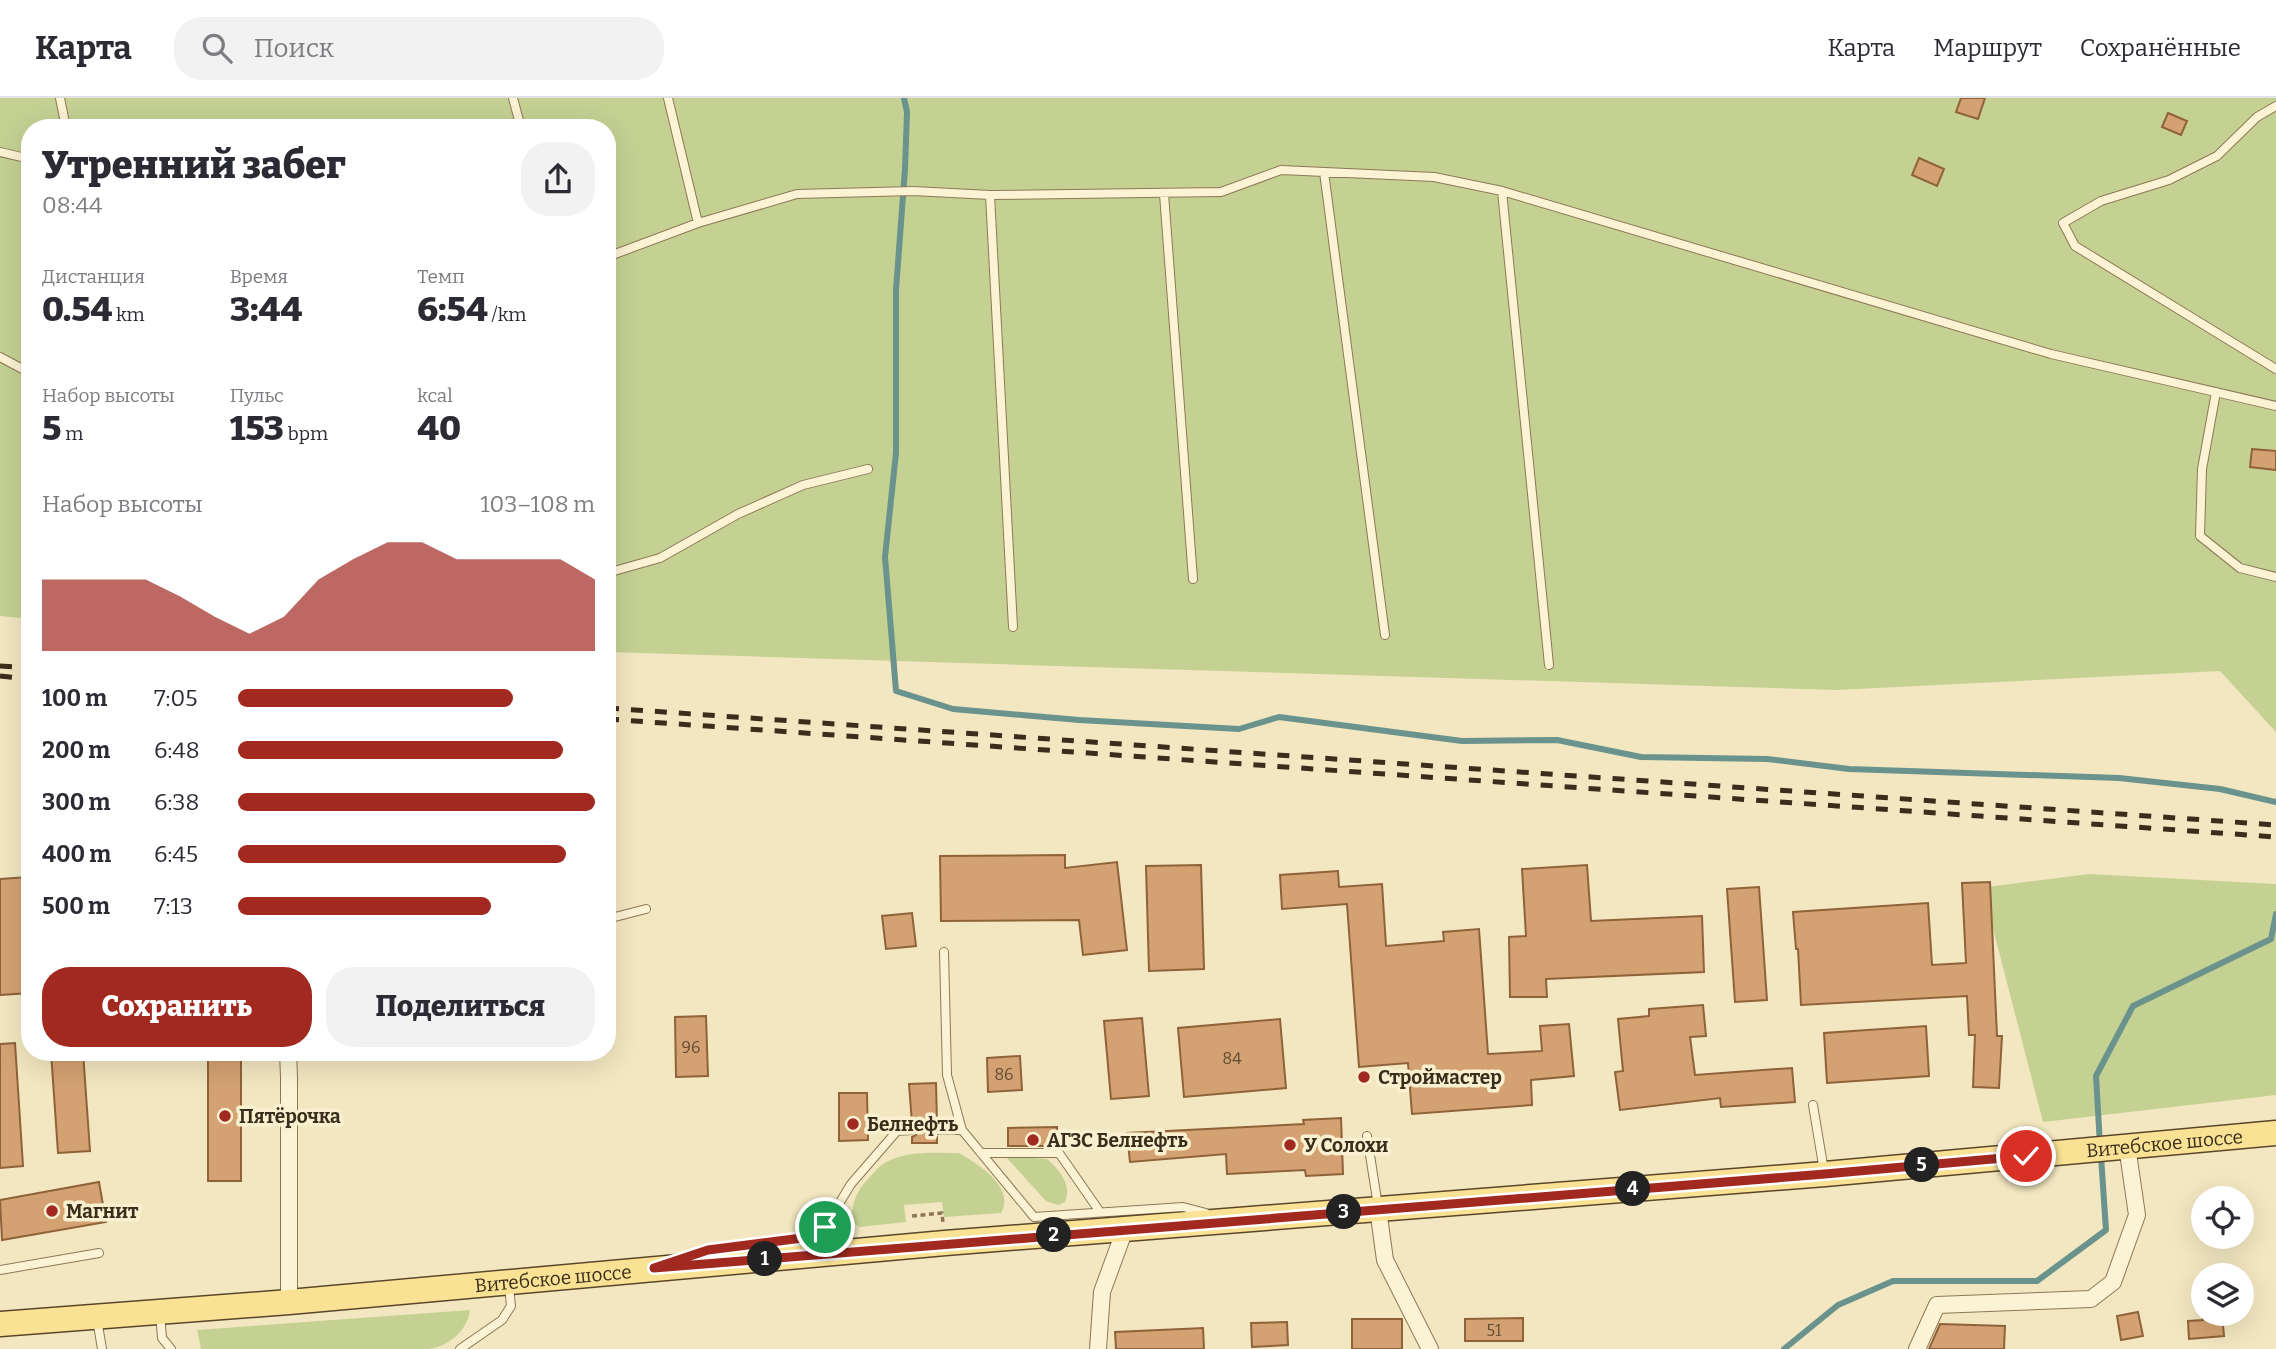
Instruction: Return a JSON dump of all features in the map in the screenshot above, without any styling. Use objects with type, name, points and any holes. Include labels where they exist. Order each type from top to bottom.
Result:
[{"type":"main road","name":"Витебское шоссе","points":[[0,1324],[289,1302],[654,1268],[1233,1220],[1825,1174],[2276,1133]]},
{"type":"street","points":[[288,1061],[289,1302]]},
{"type":"street","points":[[1917,1349],[1937,1305],[2091,1298],[2113,1282],[2137,1215],[2127,1146]]},
{"type":"street","points":[[1378,1209],[1385,1260],[1430,1349]]},
{"type":"street","points":[[1097,1349],[1102,1292],[1125,1229]]},
{"type":"lane","points":[[60,98],[64,119]]},
{"type":"lane","points":[[513,98],[519,119]]},
{"type":"lane","points":[[668,98],[698,223]]},
{"type":"lane","points":[[2276,106],[2257,117],[2217,156],[2169,180],[2101,201],[2063,223],[2075,246],[2276,369]]},
{"type":"lane","points":[[0,152],[21,157]]},
{"type":"lane","points":[[616,254],[698,223],[797,194],[913,191],[990,195],[1221,192],[1281,170],[1434,177],[1502,191],[2051,354],[2276,406]]},
{"type":"lane","points":[[1324,172],[1385,635]]},
{"type":"lane","points":[[1502,191],[1549,665]]},
{"type":"lane","points":[[1164,194],[1193,579]]},
{"type":"lane","points":[[990,195],[1013,627]]},
{"type":"lane","points":[[0,357],[21,368]]},
{"type":"lane","points":[[2216,392],[2202,469],[2200,536],[2240,568],[2276,577]]},
{"type":"lane","points":[[616,570],[660,558],[738,514],[803,485],[867,469]]},
{"type":"lane","points":[[616,917],[646,909]]},
{"type":"lane","points":[[944,952],[947,1075],[962,1130],[1034,1217],[1182,1206],[1233,1220]]},
{"type":"lane","points":[[1814,1105],[1825,1174]]},
{"type":"lane","points":[[654,1268],[708,1250],[810,1237],[825,1227],[851,1184],[897,1131],[912,1130]]},
{"type":"lane","points":[[937,1130],[962,1130]]},
{"type":"lane","points":[[1367,1136],[1378,1209]]},
{"type":"lane","points":[[981,1153],[1059,1153],[1100,1212]]},
{"type":"lane","points":[[0,1270],[99,1253]]},
{"type":"lane","points":[[460,1349],[502,1320],[511,1306],[509,1282]]},
{"type":"lane","points":[[160,1310],[162,1338],[170,1349]]},
{"type":"lane","points":[[97,1316],[102,1349]]},
{"type":"green space","points":[[0,98],[2276,98],[2276,732],[2220,671],[1837,690],[616,652],[616,119],[21,119],[21,618],[0,616]]},
{"type":"green space","points":[[2089,874],[2276,884],[2276,1095],[2043,1122],[1989,913],[1962,902],[1971,889]]},
{"type":"green space","points":[[959,1153],[985,1170],[999,1185],[1004,1203],[1001,1213],[944,1217],[942,1202],[904,1205],[906,1222],[859,1227],[852,1221],[853,1204],[857,1194],[883,1164],[910,1154]]},
{"type":"green space","points":[[1005,1156],[1047,1159],[1066,1184],[1065,1202],[1058,1205],[1046,1201]]},
{"type":"green space","points":[[470,1310],[465,1324],[456,1336],[430,1349],[201,1349],[197,1330]]},
{"type":"building","points":[[1961,98],[1985,98],[1978,119],[1956,112]]},
{"type":"building","points":[[2168,113],[2187,121],[2181,135],[2162,127]]},
{"type":"building","points":[[1919,158],[1944,169],[1937,186],[1912,175]]},
{"type":"building","points":[[2252,449],[2276,451],[2276,470],[2250,467]]},
{"type":"building","points":[[1065,855],[1065,868],[1117,862],[1127,950],[1083,955],[1079,920],[941,921],[940,856]]},
{"type":"building","points":[[1201,865],[1204,969],[1149,971],[1146,866]]},
{"type":"building","points":[[1587,865],[1591,921],[1702,916],[1704,972],[1546,979],[1547,997],[1510,997],[1509,937],[1526,936],[1522,869]]},
{"type":"building","points":[[1338,871],[1339,887],[1382,884],[1386,946],[1444,941],[1443,932],[1479,929],[1488,1054],[1542,1051],[1540,1026],[1569,1024],[1574,1076],[1531,1080],[1532,1105],[1412,1114],[1408,1063],[1359,1067],[1347,904],[1282,909],[1280,875]]},
{"type":"building","points":[[21,878],[21,994],[0,995],[0,879]]},
{"type":"building","points":[[1990,882],[1997,1036],[2002,1036],[1999,1088],[1973,1087],[1975,1035],[1969,1035],[1967,996],[1801,1005],[1793,912],[1928,903],[1932,965],[1966,963],[1962,883]]},
{"type":"building","points":[[1759,887],[1767,1000],[1735,1002],[1727,889]]},
{"type":"building","points":[[912,913],[916,946],[886,949],[882,916]]},
{"type":"building","points":[[1703,1005],[1706,1036],[1690,1037],[1695,1075],[1792,1068],[1795,1102],[1721,1107],[1720,1098],[1620,1110],[1615,1072],[1623,1071],[1618,1019],[1649,1016],[1649,1009]]},
{"type":"building","points":[[706,1016],[708,1076],[676,1077],[675,1017]]},
{"type":"building","points":[[1142,1018],[1149,1096],[1111,1099],[1104,1021]]},
{"type":"building","points":[[1280,1019],[1286,1088],[1184,1097],[1178,1028]]},
{"type":"building","points":[[1926,1026],[1929,1076],[1827,1083],[1824,1033]]},
{"type":"building","points":[[15,1043],[23,1166],[0,1168],[0,1044]]},
{"type":"building","points":[[1020,1056],[1022,1090],[988,1092],[987,1058]]},
{"type":"building","points":[[52,1061],[84,1061],[90,1151],[58,1153]]},
{"type":"building","name":"Пятёрочка","points":[[208,1061],[241,1061],[241,1181],[208,1181]]},
{"type":"building","points":[[936,1083],[937,1123],[932,1126],[931,1131],[937,1137],[937,1143],[912,1143],[912,1137],[919,1130],[912,1123],[909,1084]]},
{"type":"building","name":"Белнефть","points":[[839,1093],[867,1093],[868,1140],[839,1141]]},
{"type":"building","points":[[1341,1118],[1343,1174],[1306,1176],[1305,1170],[1227,1174],[1226,1154],[1130,1162],[1127,1133],[1304,1124],[1303,1120]]},
{"type":"building","name":"АГЗС Белнефть","points":[[1057,1127],[1057,1146],[1008,1146],[1008,1128]]},
{"type":"building","name":"Магнит","points":[[99,1182],[106,1222],[2,1240],[0,1200]]},
{"type":"building","points":[[2138,1312],[2143,1336],[2121,1340],[2117,1316]]},
{"type":"building","points":[[1523,1318],[1523,1341],[1465,1341],[1465,1319]]},
{"type":"building","points":[[1352,1319],[1402,1319],[1402,1349],[1352,1349]]},
{"type":"building","points":[[2188,1321],[2191,1321],[2191,1326],[2223,1326],[2224,1336],[2189,1339]]},
{"type":"building","points":[[1287,1322],[1288,1345],[1252,1347],[1251,1323]]},
{"type":"building","points":[[1940,1324],[2005,1326],[2004,1349],[1929,1349]]},
{"type":"building","points":[[1203,1328],[1204,1349],[1116,1349],[1115,1332]]},
{"type":"waterway","points":[[904,98],[907,112],[905,169],[896,290],[896,453],[885,557],[896,691],[953,709],[1079,720],[1239,729],[1279,717],[1462,741],[1557,740],[1641,757],[1767,759],[1849,769],[2119,778],[2220,789],[2276,802]]},
{"type":"waterway","points":[[2100,1145],[2096,1076],[2133,1006],[2271,939],[2276,914]]},
{"type":"waterway","points":[[1784,1349],[1838,1305],[1893,1281],[2037,1281],[2106,1230],[2101,1156]]},
{"type":"railway","points":[[0,666],[21,667]]},
{"type":"railway","points":[[0,676],[21,678]]},
{"type":"railway","points":[[616,709],[2276,825]]},
{"type":"railway","points":[[616,720],[2276,837]]},
{"type":"place","name":"Строймастер","points":[[1364,1077]]},
{"type":"place","name":"Пятёрочка","points":[[225,1116]]},
{"type":"place","name":"Белнефть","points":[[853,1124]]},
{"type":"place","name":"АГЗС Белнефть","points":[[1033,1140]]},
{"type":"place","name":"У Солохи","points":[[1290,1145]]},
{"type":"place","name":"Магнит","points":[[52,1211]]},
{"type":"route","points":[[825,1227],[810,1237],[708,1250],[654,1268],[2026,1156]]}]
